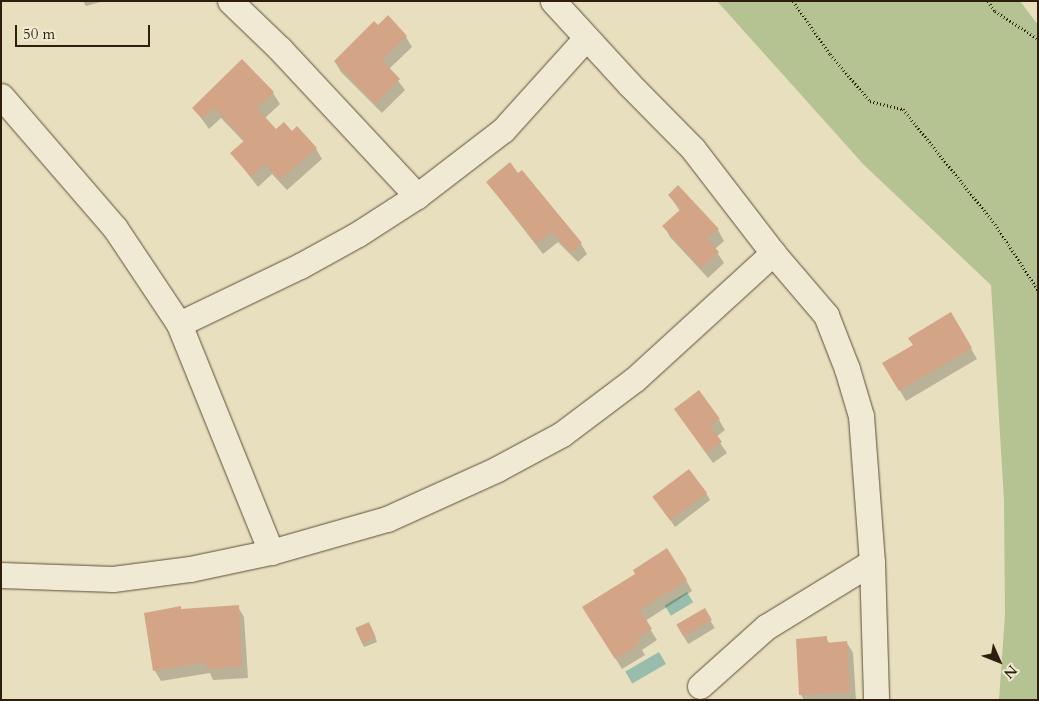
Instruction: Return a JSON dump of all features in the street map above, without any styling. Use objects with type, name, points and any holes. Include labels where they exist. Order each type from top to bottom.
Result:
[{"type":"street","points":[[230,1],[280,49],[417,196]]},
{"type":"street","points":[[553,1],[693,149],[773,253],[826,315],[847,369],[861,416],[872,562],[876,700]]},
{"type":"street","points":[[180,324],[308,261],[358,234],[417,196],[503,130],[586,38]]},
{"type":"street","points":[[1,96],[115,228],[180,324],[271,552]]},
{"type":"street","points":[[1,575],[113,579],[190,569],[271,552],[387,519],[496,469],[562,434],[635,379],[773,253]]},
{"type":"street","points":[[700,686],[766,627],[872,562]]},
{"type":"path","points":[[793,1],[830,54],[870,101],[903,109],[995,224],[1038,290]]},
{"type":"path","points":[[988,1],[995,11],[1038,39]]},
{"type":"shaded area","points":[[717,1],[1020,1],[1038,25],[1038,700],[999,700],[1005,615],[1004,500],[991,285],[864,165]]},
{"type":"shaded area","points":[[687,592],[693,602],[671,616],[665,605]]},
{"type":"shaded area","points":[[659,652],[666,664],[632,684],[625,672]]},
{"type":"building","points":[[388,15],[407,36],[382,60],[400,79],[375,104],[334,61],[374,21],[378,25]]},
{"type":"building","points":[[242,59],[274,92],[257,108],[276,129],[284,122],[292,131],[297,126],[317,148],[280,180],[265,164],[251,177],[230,153],[245,140],[214,108],[202,119],[192,108]]},
{"type":"building","points":[[510,162],[518,173],[522,170],[582,243],[571,253],[552,232],[537,244],[486,182]]},
{"type":"building","points":[[678,185],[719,229],[707,239],[719,252],[701,268],[662,226],[681,209],[668,195]]},
{"type":"building","points":[[951,312],[972,348],[899,391],[882,363],[913,345],[908,338]]},
{"type":"building","points":[[699,390],[720,419],[710,426],[722,442],[706,453],[674,409]]},
{"type":"building","points":[[689,469],[707,493],[670,521],[652,497]]},
{"type":"building","points":[[667,548],[687,580],[640,610],[652,629],[637,639],[640,644],[615,659],[582,607],[635,574],[633,570]]},
{"type":"building","points":[[239,605],[242,667],[206,669],[205,662],[153,671],[144,613],[181,606],[181,609]]},
{"type":"building","points":[[705,608],[712,620],[683,637],[676,624]]},
{"type":"building","points":[[369,622],[376,638],[362,644],[355,628]]},
{"type":"building","points":[[827,636],[827,643],[847,641],[850,692],[799,695],[796,639]]}]
